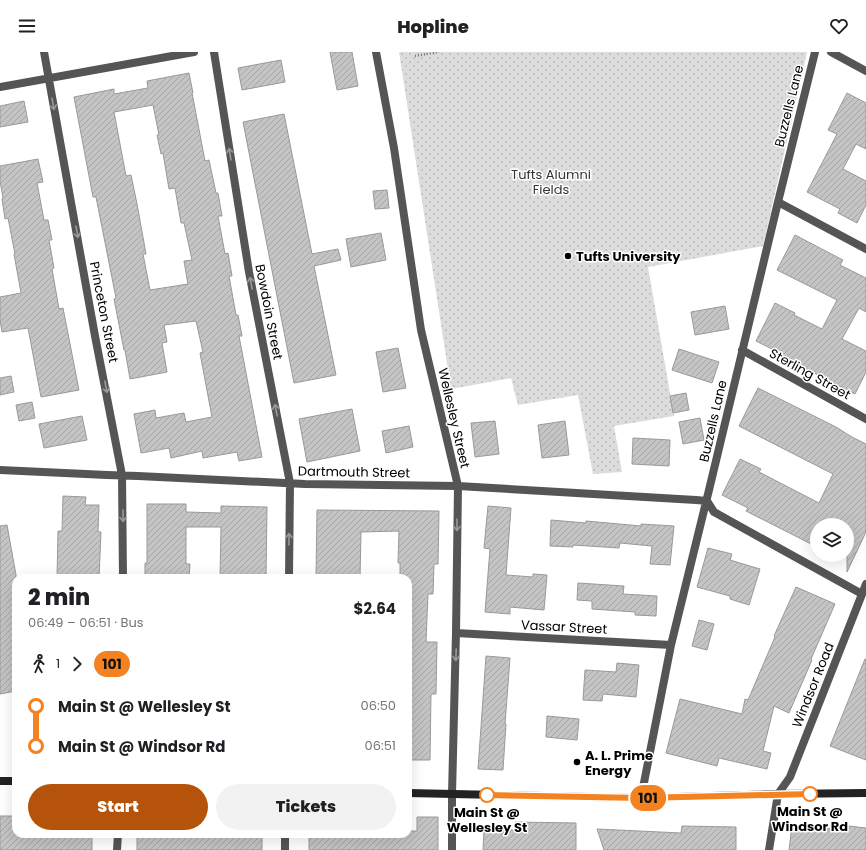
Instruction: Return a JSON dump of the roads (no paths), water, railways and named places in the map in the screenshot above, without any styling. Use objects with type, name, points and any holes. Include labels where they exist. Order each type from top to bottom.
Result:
[{"type":"main road","points":[[0,781],[12,781]]},
{"type":"main road","points":[[412,793],[641,798],[866,793]]},
{"type":"street","name":"Princeton Street","points":[[44,52],[95,336],[122,475],[123,574]]},
{"type":"street","points":[[0,87],[194,52]]},
{"type":"street","name":"Bowdoin Street","points":[[214,52],[249,272],[290,483],[289,574]]},
{"type":"street","name":"Wellesley Street","points":[[376,52],[394,148],[421,330],[458,486],[452,850]]},
{"type":"street","name":"Buzzells Lane","points":[[641,798],[671,645],[778,202],[816,52]]},
{"type":"street","points":[[831,52],[866,71]]},
{"type":"street","points":[[778,202],[866,250]]},
{"type":"street","name":"Sterling Street","points":[[742,350],[866,419]]},
{"type":"street","name":"Dartmouth Street","points":[[0,470],[305,484],[458,486],[688,499],[706,502]]},
{"type":"street","points":[[706,502],[714,512],[862,594]]},
{"type":"street","name":"Windsor Road","points":[[778,794],[790,777],[866,584]]},
{"type":"street","name":"Vassar Street","points":[[456,633],[671,645]]},
{"type":"street","points":[[769,850],[778,794]]},
{"type":"street","points":[[117,850],[118,838]]},
{"type":"street","points":[[285,838],[285,850]]},
{"type":"place","name":"Tufts University","points":[[568,256]]},
{"type":"place","name":"A. L. Prime Energy","points":[[577,762]]},
{"type":"place","name":"Main St @ Windsor Rd","points":[[810,794]]},
{"type":"place","name":"Main St @ Wellesley St","points":[[487,795]]},
{"type":"park label","name":"Tufts Alumni Fields","points":[[551,182]]}]
